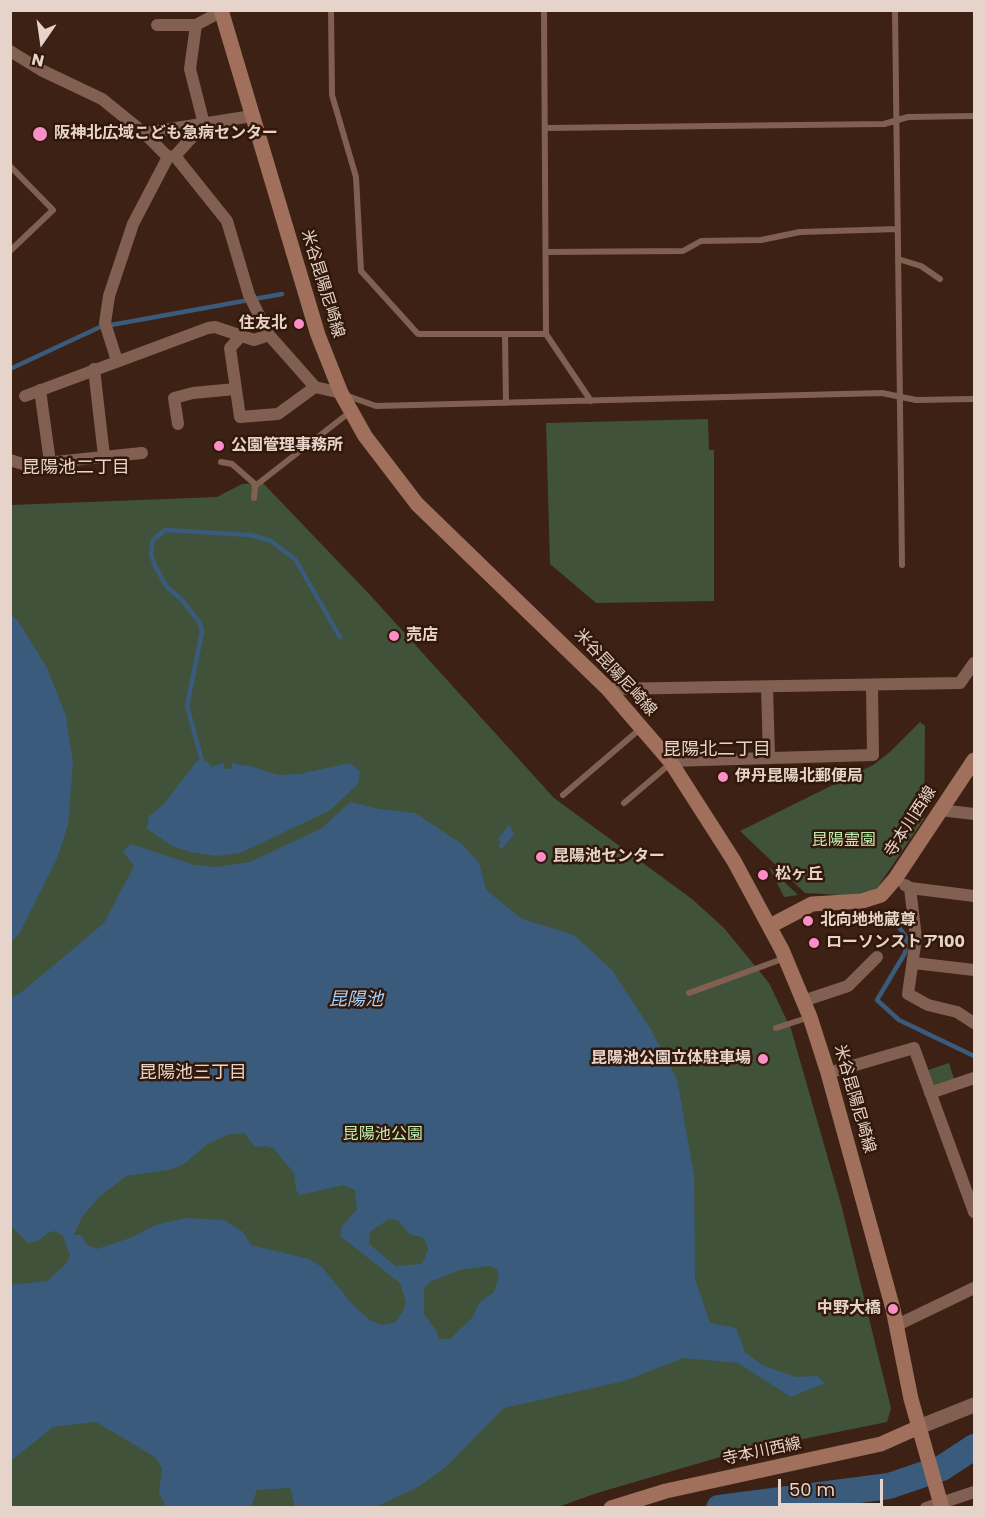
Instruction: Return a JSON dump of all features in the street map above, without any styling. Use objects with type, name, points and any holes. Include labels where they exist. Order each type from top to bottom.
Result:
[{"type":"main road","name":"米谷昆陽尼崎線","points":[[222,11],[318,335],[351,412],[377,455],[417,504],[608,689],[642,727],[670,762],[725,846],[770,926],[810,1017],[828,1073],[868,1216],[937,1502]]},
{"type":"main road","name":"寺本川西線","points":[[770,926],[813,904],[873,900],[895,879],[975,760]]},
{"type":"main road","name":"寺本川西線","points":[[611,1508],[666,1491],[881,1444],[919,1427]]},
{"type":"street","points":[[157,25],[196,25],[222,11]]},
{"type":"street","points":[[196,25],[190,69],[204,124]]},
{"type":"street","points":[[10,51],[41,70],[102,99],[171,157],[227,221],[249,295],[268,335],[315,387],[341,393]]},
{"type":"street","points":[[144,133],[252,116]]},
{"type":"street","points":[[117,361],[105,323],[109,296],[133,224],[171,157],[204,124]]},
{"type":"street","points":[[25,396],[208,328],[215,327],[254,340],[268,335]]},
{"type":"street","points":[[241,336],[230,348],[234,389],[240,417],[278,414],[315,387]]},
{"type":"street","points":[[94,369],[104,456]]},
{"type":"street","points":[[177,424],[170,400],[193,393],[234,389]]},
{"type":"street","points":[[40,390],[50,462]]},
{"type":"street","points":[[10,460],[26,465],[142,453]]},
{"type":"street","points":[[608,689],[960,683],[974,662]]},
{"type":"street","points":[[670,762],[769,756],[873,756],[872,686]]},
{"type":"street","points":[[767,688],[769,756]]},
{"type":"street","points":[[940,810],[975,814]]},
{"type":"street","points":[[895,879],[910,888],[975,896]]},
{"type":"street","points":[[910,888],[909,897],[915,920],[914,963],[908,994],[928,1005],[957,1012],[975,1023]]},
{"type":"street","points":[[803,1001],[862,982],[877,957]]},
{"type":"street","points":[[914,963],[975,970]]},
{"type":"street","points":[[828,1073],[914,1048],[975,1212]]},
{"type":"street","points":[[930,1093],[975,1078]]},
{"type":"street","points":[[895,1326],[975,1288]]},
{"type":"street","points":[[919,1427],[975,1405]]},
{"type":"street","points":[[937,1502],[975,1492]]},
{"type":"lane","points":[[331,10],[332,95],[356,177],[361,270],[418,334],[546,334]]},
{"type":"lane","points":[[544,10],[546,334],[591,401]]},
{"type":"lane","points":[[895,10],[902,566]]},
{"type":"lane","points":[[546,128],[884,124],[896,119],[975,116]]},
{"type":"lane","points":[[10,166],[53,210],[10,251]]},
{"type":"lane","points":[[546,252],[683,251],[701,241],[761,240],[800,232],[898,229]]},
{"type":"lane","points":[[898,258],[921,266],[940,279]]},
{"type":"lane","points":[[505,334],[506,403]]},
{"type":"lane","points":[[341,393],[376,406],[882,393],[916,400],[975,399]]},
{"type":"lane","points":[[254,498],[256,485],[351,412]]},
{"type":"lane","points":[[221,462],[232,464],[256,485]]},
{"type":"lane","points":[[563,795],[642,727]]},
{"type":"lane","points":[[624,803],[670,762]]},
{"type":"lane","points":[[690,993],[785,958]]},
{"type":"lane","points":[[776,1028],[810,1017]]},
{"type":"green space","points":[[708,419],[709,450],[714,450],[714,601],[596,603],[550,564],[546,423]]},
{"type":"green space","name":"昆陽池公園","points":[[263,483],[371,596],[554,798],[692,899],[724,928],[769,983],[791,1029],[841,1204],[891,1408],[887,1422],[734,1453],[597,1493],[558,1507],[11,1507],[11,505],[217,497],[242,484]]},
{"type":"green space","name":"昆陽霊園","points":[[920,722],[925,726],[924,819],[877,888],[860,896],[805,893],[740,831],[873,765],[891,751]]},
{"type":"green space","points":[[769,867],[798,895],[784,897]]},
{"type":"green space","points":[[949,1063],[955,1082],[934,1087],[928,1070]]},
{"type":"water","points":[[11,615],[18,621],[47,668],[66,716],[73,764],[68,825],[56,861],[19,934],[11,942]]},
{"type":"water","points":[[197,761],[207,761],[211,767],[223,763],[225,769],[231,769],[233,762],[278,775],[299,774],[350,763],[360,771],[358,784],[329,811],[240,853],[217,856],[190,852],[172,846],[147,829],[149,816],[163,805]]},
{"type":"water","name":"昆陽池","points":[[350,802],[379,809],[415,813],[463,845],[479,863],[486,890],[522,919],[574,935],[611,969],[650,1028],[677,1079],[694,1176],[695,1279],[710,1323],[736,1328],[745,1352],[762,1365],[796,1377],[817,1376],[825,1383],[791,1397],[738,1363],[684,1358],[624,1381],[504,1408],[446,1467],[418,1487],[376,1507],[295,1507],[290,1488],[257,1490],[251,1507],[166,1507],[159,1493],[162,1468],[155,1457],[96,1422],[53,1427],[11,1461],[11,1285],[47,1281],[67,1263],[70,1255],[63,1236],[55,1231],[48,1233],[38,1241],[28,1243],[11,1226],[11,998],[23,991],[104,923],[134,866],[123,851],[131,844],[194,865],[215,867],[250,862],[322,828]],"holes":[[[244,1133],[255,1147],[273,1148],[294,1173],[296,1190],[300,1195],[343,1185],[355,1190],[357,1209],[342,1226],[340,1236],[400,1283],[406,1302],[402,1313],[394,1323],[381,1325],[370,1320],[352,1304],[322,1267],[309,1259],[251,1245],[243,1232],[224,1220],[186,1218],[155,1225],[130,1238],[97,1249],[87,1245],[81,1235],[74,1235],[82,1217],[99,1197],[126,1176],[169,1170],[184,1164],[206,1145],[227,1135]],[[389,1219],[399,1221],[409,1234],[422,1237],[426,1242],[428,1250],[422,1264],[395,1266],[369,1244],[370,1232]],[[489,1266],[496,1268],[499,1275],[494,1292],[480,1302],[472,1318],[450,1339],[439,1339],[436,1330],[424,1314],[424,1288],[430,1282],[460,1270]]]},
{"type":"water","points":[[509,825],[514,834],[502,849],[498,846],[501,842],[498,839]]},
{"type":"waterway","points":[[10,369],[100,327],[282,294]]},
{"type":"waterway","points":[[202,761],[187,706],[202,632],[200,623],[182,600],[167,587],[155,566],[151,554],[153,540],[165,530],[251,535],[271,541],[295,559],[340,637]]},
{"type":"waterway","points":[[896,923],[906,937],[905,953],[877,1000],[899,1020],[974,1056]]},
{"type":"waterway","points":[[719,1508],[889,1486],[942,1468],[974,1447]]},
{"type":"place","name":"阪神北広域こども急病センター","points":[[40,134]]},
{"type":"place","name":"住友北","points":[[299,324]]},
{"type":"place","name":"公園管理事務所","points":[[219,446]]},
{"type":"place","name":"売店","points":[[394,636]]},
{"type":"place","name":"伊丹昆陽北郵便局","points":[[723,777]]},
{"type":"place","name":"昆陽池センター","points":[[541,857]]},
{"type":"place","name":"松ヶ丘","points":[[763,875]]},
{"type":"place","name":"北向地地蔵尊","points":[[808,921]]},
{"type":"place","name":"ローソンストア100","points":[[814,943]]},
{"type":"place","name":"昆陽池公園立体駐車場","points":[[763,1059]]},
{"type":"place","name":"中野大橋","points":[[893,1309]]},
{"type":"district","name":"昆陽池二丁目","points":[[76,468]]},
{"type":"district","name":"昆陽北二丁目","points":[[717,750]]},
{"type":"district","name":"昆陽池三丁目","points":[[193,1073]]}]
